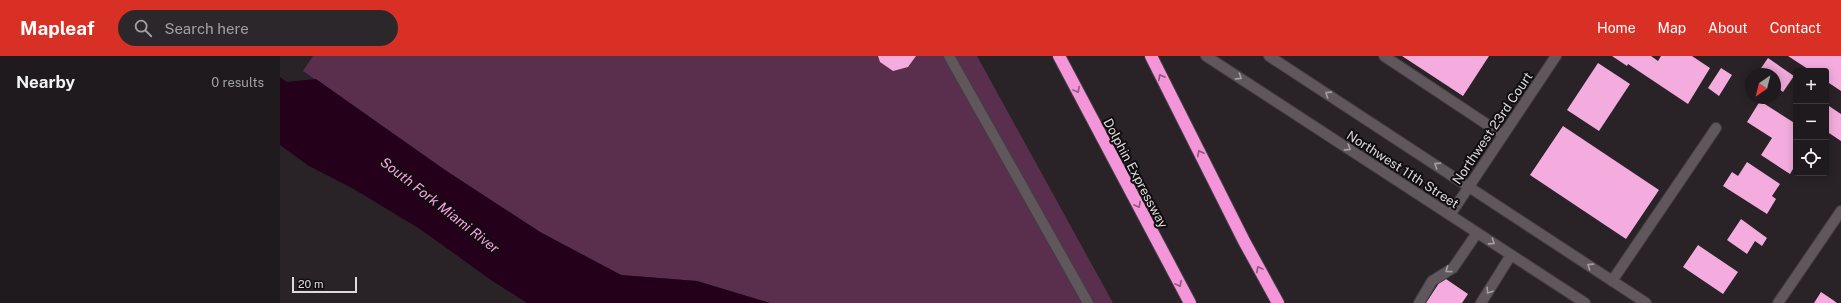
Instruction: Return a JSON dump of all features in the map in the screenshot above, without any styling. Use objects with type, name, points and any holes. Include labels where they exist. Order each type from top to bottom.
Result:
[{"type":"highway","name":"Dolphin Expressway","points":[[1059,56],[1190,303]]},
{"type":"highway","points":[[1151,56],[1244,241],[1278,303]]},
{"type":"street","points":[[948,56],[1088,303]]},
{"type":"street","name":"Northwest 11th Street","points":[[1206,56],[1585,303]]},
{"type":"street","name":"Northwest 11th Street","points":[[1269,56],[1646,303]]},
{"type":"street","points":[[1384,56],[1503,135]]},
{"type":"street","name":"Northwest 23rd Court","points":[[1450,215],[1556,56]]},
{"type":"street","points":[[1612,281],[1716,128]]},
{"type":"street","points":[[1778,303],[1841,211]]},
{"type":"street","points":[[1419,303],[1432,281],[1453,268],[1477,233]]},
{"type":"street","points":[[1481,303],[1511,255]]},
{"type":"shaded area","points":[[313,56],[977,56],[1113,303],[770,303],[697,281],[621,275],[540,232],[445,170],[303,71]]},
{"type":"water","name":"South Fork Miami River","points":[[280,77],[287,82],[316,79],[445,170],[540,232],[621,275],[697,281],[770,303],[527,303],[491,280],[420,229],[352,188],[309,166],[280,145]]},
{"type":"building","points":[[878,56],[916,56],[908,67],[893,71],[880,62]]},
{"type":"building","points":[[1402,56],[1489,56],[1463,96]]},
{"type":"building","points":[[1612,56],[1651,56],[1658,61],[1661,56],[1692,56],[1710,68],[1688,104],[1628,64],[1627,66]]},
{"type":"building","points":[[1788,56],[1841,56],[1841,91],[1829,83],[1829,68],[1806,68]]},
{"type":"building","points":[[1768,58],[1793,75],[1793,77],[1783,92],[1781,90],[1781,68],[1761,68]]},
{"type":"building","points":[[1598,63],[1630,84],[1599,131],[1567,110]]},
{"type":"building","points":[[1721,68],[1732,75],[1719,96],[1708,88]]},
{"type":"building","points":[[1758,104],[1765,104],[1793,122],[1793,169],[1790,174],[1761,155],[1772,138],[1747,122]]},
{"type":"building","points":[[1829,106],[1841,114],[1841,141],[1829,133]]},
{"type":"building","points":[[1563,126],[1659,190],[1626,239],[1530,175]]},
{"type":"building","points":[[1747,162],[1780,184],[1772,196],[1776,199],[1767,214],[1723,186],[1732,172],[1738,176]]},
{"type":"building","points":[[1741,219],[1767,238],[1762,246],[1755,241],[1747,254],[1727,240]]},
{"type":"building","points":[[1698,245],[1738,272],[1723,294],[1683,267]]},
{"type":"building","points":[[1443,277],[1468,294],[1462,303],[1426,303]]},
{"type":"building","points":[[1821,292],[1833,300],[1837,303],[1814,303]]}]
